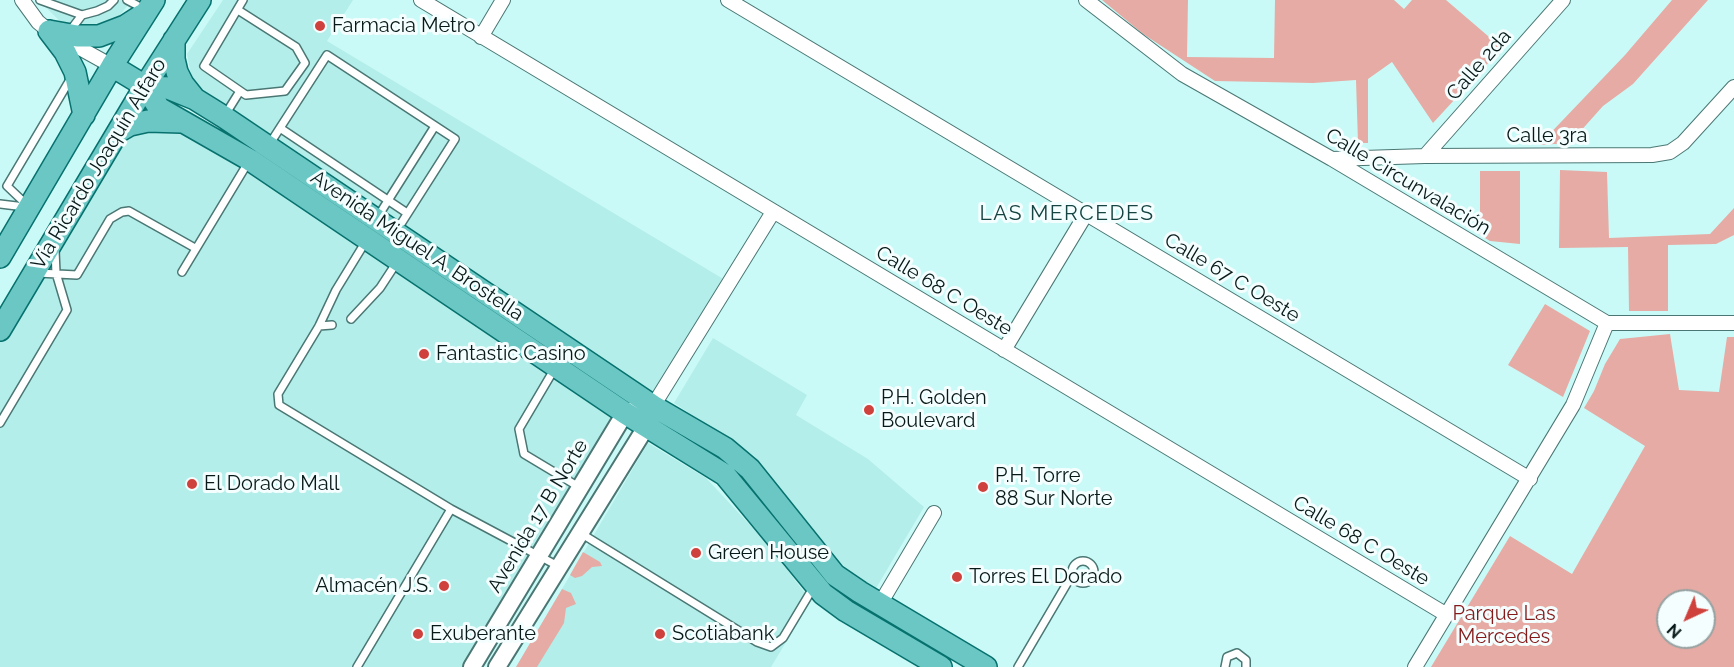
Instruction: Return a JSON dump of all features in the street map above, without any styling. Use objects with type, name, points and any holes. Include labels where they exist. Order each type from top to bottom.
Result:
[{"type":"main road","name":"Vía Ricardo Joaquín Alfaro","points":[[0,330],[145,86],[200,0]]},
{"type":"main road","points":[[84,115],[75,72],[58,33],[85,37],[105,34],[125,26],[151,6]]},
{"type":"main road","name":"Vía Ricardo Joaquín Alfaro","points":[[0,257],[112,66],[151,6]]},
{"type":"main road","points":[[174,40],[177,72],[195,99]]},
{"type":"main road","name":"Avenida Miguel A. Brostella","points":[[112,66],[145,86],[168,88],[195,99],[224,117],[653,406],[738,458],[750,469],[835,575],[986,667]]},
{"type":"main road","name":"Avenida Miguel A. Brostella","points":[[145,86],[159,108],[250,160],[646,427],[725,475],[814,586],[846,611],[941,667]]},
{"type":"main road","points":[[118,132],[130,125],[148,121],[184,123]]},
{"type":"main road","points":[[456,299],[468,280]]},
{"type":"street","points":[[22,0],[38,22],[112,66]]},
{"type":"street","name":"Calle 68 C Oeste","points":[[421,0],[1447,615]]},
{"type":"street","points":[[481,37],[503,0]]},
{"type":"street","name":"Calle 67 C Oeste","points":[[728,0],[1530,479]]},
{"type":"street","name":"Calle Circunvalación","points":[[1086,0],[1182,74],[1332,159],[1607,323]]},
{"type":"street","name":"Calle 2da","points":[[1425,156],[1563,0]]},
{"type":"street","name":"Calle 3ra","points":[[1332,159],[1425,156],[1652,155],[1670,152],[1683,143],[1734,87]]},
{"type":"street","points":[[497,667],[646,427],[653,406],[773,212]]},
{"type":"street","points":[[1004,350],[1086,214]]},
{"type":"street","points":[[1415,667],[1573,405],[1607,323],[1734,323]]},
{"type":"street","points":[[625,413],[653,406]]},
{"type":"street","name":"Avenida 17 B Norte","points":[[472,667],[625,413]]},
{"type":"street","points":[[880,604],[934,513]]},
{"type":"lane","points":[[22,0],[27,0]]},
{"type":"lane","points":[[40,0],[82,15]]},
{"type":"lane","points":[[58,33],[82,15],[108,6],[114,0]]},
{"type":"lane","points":[[127,0],[151,6]]},
{"type":"lane","points":[[238,10],[296,47],[305,63],[285,91],[246,95],[204,66],[243,0]]},
{"type":"lane","points":[[268,146],[327,56],[455,139],[395,232]]},
{"type":"lane","points":[[30,208],[7,186],[75,72]]},
{"type":"lane","points":[[224,117],[240,91]]},
{"type":"lane","points":[[435,126],[387,201],[336,290],[319,326],[278,394],[279,405],[451,509],[558,566]]},
{"type":"lane","points":[[280,128],[407,213]]},
{"type":"lane","points":[[182,272],[250,160]]},
{"type":"lane","points":[[0,204],[30,208]]},
{"type":"lane","points":[[34,273],[77,275],[110,219],[122,212],[129,211],[195,248]]},
{"type":"lane","points":[[0,423],[67,310],[56,273],[55,237]]},
{"type":"lane","points":[[351,319],[380,288],[398,260]]},
{"type":"lane","points":[[319,326],[332,325]]},
{"type":"lane","points":[[557,366],[519,429],[524,453],[579,487]]},
{"type":"lane","points":[[357,667],[451,509]]},
{"type":"lane","points":[[579,532],[757,642],[771,647],[783,638],[814,586]]},
{"type":"lane","points":[[1017,667],[1072,576]]},
{"type":"lane","points":[[1225,667],[1227,657],[1237,653],[1246,660],[1246,667]]},
{"type":"shaded area","points":[[38,0],[132,0],[117,19],[102,28],[64,25]]},
{"type":"shaded area","points":[[223,0],[353,0],[327,41],[730,283],[653,406],[268,146],[269,133],[195,86],[187,54]]},
{"type":"shaded area","points":[[184,123],[625,413],[472,667],[0,667],[0,330],[118,132]]},
{"type":"shaded area","points":[[713,338],[807,395],[796,415],[868,459],[924,507],[875,590],[850,574],[754,456],[674,403]]},
{"type":"shaded area","points":[[648,443],[706,478],[765,541],[811,601],[771,667],[516,667]]},
{"type":"green space","points":[[1102,0],[1188,0],[1187,57],[1274,58],[1275,0],[1394,0],[1404,9],[1412,0],[1446,0],[1502,48],[1433,123],[1392,62],[1368,79],[1368,143],[1358,143],[1356,80],[1313,83],[1215,81],[1143,34]]},
{"type":"green space","points":[[1672,0],[1708,0],[1633,84],[1603,106],[1570,143],[1539,145],[1625,55]]},
{"type":"green space","points":[[1560,170],[1607,172],[1609,238],[1710,234],[1734,208],[1734,235],[1716,244],[1668,245],[1668,311],[1629,311],[1628,247],[1559,248]]},
{"type":"green space","points":[[1480,171],[1520,171],[1520,244],[1490,241],[1480,235]]},
{"type":"green space","points":[[1545,304],[1590,331],[1563,397],[1508,365]]},
{"type":"green space","name":"Parque Las Mercedes","points":[[1670,334],[1679,390],[1719,392],[1727,337],[1734,337],[1734,667],[1431,667],[1510,536],[1572,574],[1645,446],[1584,408],[1620,339]]},
{"type":"green space","points":[[583,552],[600,562],[602,566],[592,567],[582,576],[575,578],[570,575]]},
{"type":"green space","points":[[562,589],[571,593],[576,604],[566,608],[564,623],[537,667],[516,667]]},
{"type":"place","name":"Farmacia Metro","points":[[320,26]]},
{"type":"place","name":"Fantastic Casino","points":[[424,354]]},
{"type":"place","name":"P.H. Golden Boulevard","points":[[869,410]]},
{"type":"place","name":"El Dorado Mall","points":[[192,484]]},
{"type":"place","name":"P.H. Torre 88 Sur Norte","points":[[983,487]]},
{"type":"place","name":"Green House","points":[[696,553]]},
{"type":"place","name":"Torres El Dorado","points":[[957,577]]},
{"type":"place","name":"Almacén J.S.","points":[[444,586]]},
{"type":"place","name":"Exuberante","points":[[418,634]]},
{"type":"place","name":"Scotiabank","points":[[660,634]]},
{"type":"district","name":"LAS MERCEDES","points":[[1067,214]]}]
